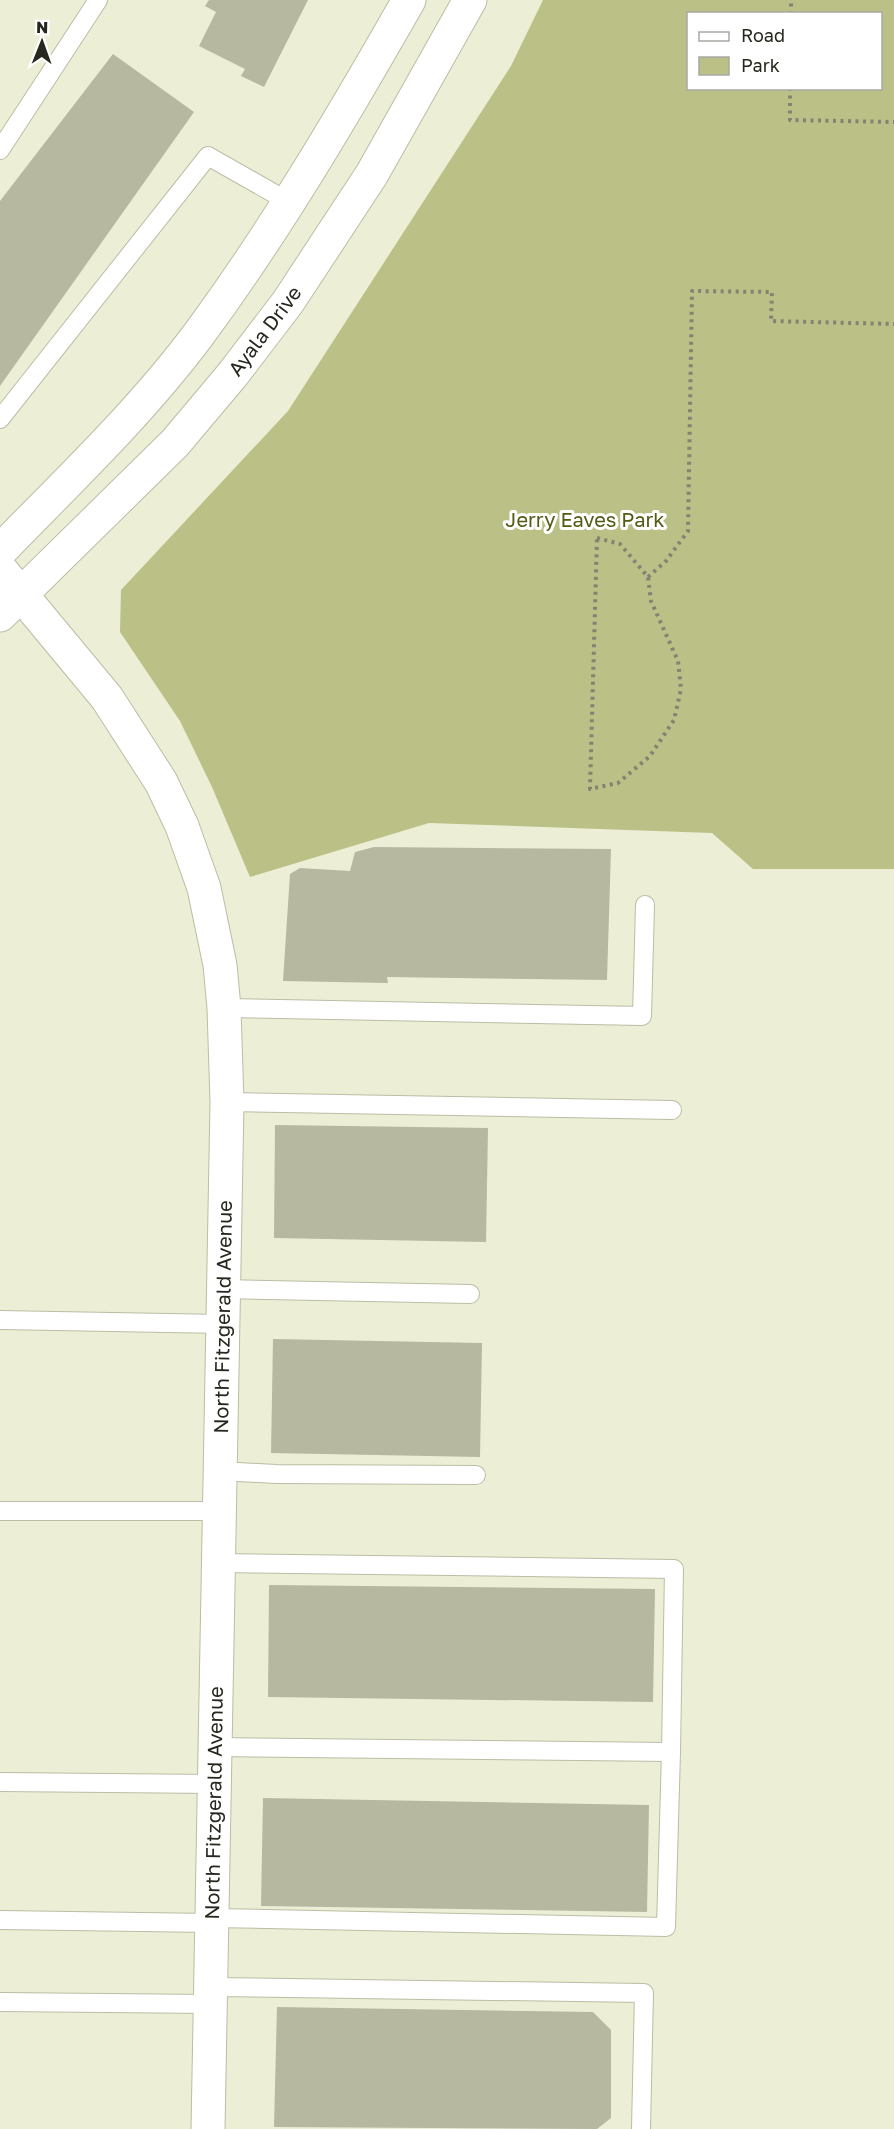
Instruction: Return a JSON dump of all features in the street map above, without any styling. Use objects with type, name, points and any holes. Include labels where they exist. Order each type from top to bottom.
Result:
[{"type":"street","points":[[0,551],[141,405],[198,334],[289,202],[410,0]]},
{"type":"street","name":"Ayala Drive","points":[[11,605],[175,443],[233,374],[288,302],[372,174],[470,0]]},
{"type":"street","name":"North Fitzgerald Avenue","points":[[0,569],[11,605],[107,698],[161,782],[182,826],[204,888],[220,965],[225,1008],[227,1102],[208,2129]]},
{"type":"lane","points":[[0,150],[98,0]]},
{"type":"lane","points":[[0,419],[208,156],[289,202]]},
{"type":"lane","points":[[225,1008],[642,1016],[645,905]]},
{"type":"lane","points":[[227,1102],[672,1110]]},
{"type":"lane","points":[[223,1289],[470,1294]]},
{"type":"lane","points":[[0,1320],[223,1324]]},
{"type":"lane","points":[[220,1471],[276,1474],[476,1475]]},
{"type":"lane","points":[[0,1511],[219,1510]]},
{"type":"lane","points":[[0,1920],[666,1927],[674,1569],[218,1563]]},
{"type":"lane","points":[[215,1747],[671,1752]]},
{"type":"lane","points":[[0,1782],[214,1784]]},
{"type":"lane","points":[[0,2002],[211,1996],[644,1993],[641,2129]]},
{"type":"path","points":[[790,90],[790,120],[894,122]]},
{"type":"path","points":[[648,578],[666,561],[688,531],[692,291],[772,292],[771,321],[894,324]]},
{"type":"path","points":[[597,538],[620,544],[648,578],[651,601],[678,661],[681,689],[674,720],[650,756],[618,783],[591,789],[597,538]]},
{"type":"green space","name":"Jerry Eaves Park","points":[[543,0],[894,0],[894,869],[753,869],[712,833],[429,823],[250,877],[212,787],[180,721],[120,632],[121,590],[288,411],[511,66]]},
{"type":"building","points":[[209,0],[308,0],[264,87],[241,76],[245,69],[199,46],[216,12],[205,6]]},
{"type":"building","points":[[113,54],[194,112],[0,386],[0,201]]},
{"type":"building","points":[[374,847],[611,849],[607,980],[387,977],[388,983],[283,981],[290,874],[300,868],[350,871],[355,852]]},
{"type":"building","points":[[275,1125],[488,1128],[486,1242],[274,1238]]},
{"type":"building","points":[[273,1339],[482,1343],[480,1457],[271,1453]]},
{"type":"building","points":[[269,1585],[655,1589],[653,1702],[268,1697]]},
{"type":"building","points":[[263,1798],[649,1805],[647,1912],[261,1906]]},
{"type":"building","points":[[277,2007],[593,2012],[611,2030],[611,2118],[597,2129],[274,2127]]}]
